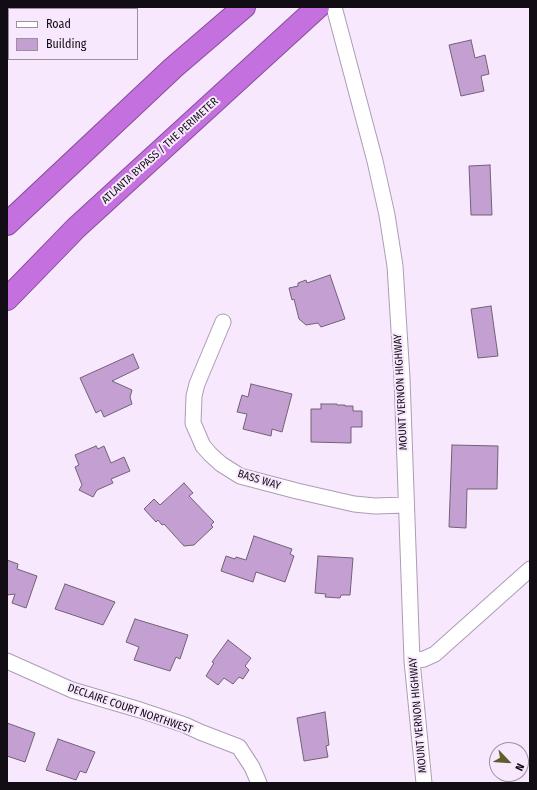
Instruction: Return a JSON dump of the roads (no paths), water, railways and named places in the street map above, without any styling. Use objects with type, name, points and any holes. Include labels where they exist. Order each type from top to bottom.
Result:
[{"type":"highway","points":[[7,224],[173,68],[244,7]]},
{"type":"highway","name":"ATLANTA BYPASS / THE PERIMETER","points":[[7,300],[76,228],[318,7]]},
{"type":"street","name":"MOUNT VERNON HIGHWAY","points":[[334,7],[375,161],[387,215],[395,266],[402,378],[412,661],[424,783]]},
{"type":"street","name":"BASS WAY","points":[[223,322],[197,384],[194,396],[194,423],[204,446],[210,454],[221,464],[240,476],[297,491],[354,504],[375,506],[406,505]]},
{"type":"street","points":[[412,661],[424,659],[435,654],[530,569]]},
{"type":"street","name":"DECLAIRE COURT NORTHWEST","points":[[7,662],[72,690],[185,725],[239,747],[252,767],[259,783]]}]
